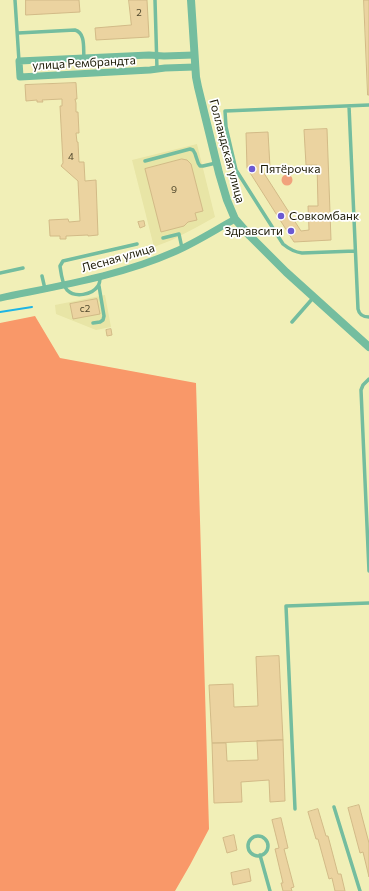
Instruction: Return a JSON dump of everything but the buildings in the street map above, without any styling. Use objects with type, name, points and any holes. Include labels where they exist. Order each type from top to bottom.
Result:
[{"type":"street","name":"Голландская улица","points":[[191,0],[194,55],[198,87],[216,163],[227,200],[235,219],[286,272],[369,347]]},
{"type":"street","name":"улица Рембрандта","points":[[194,55],[149,55],[19,61],[20,77],[195,67]]},
{"type":"street","name":"Лесная улица","points":[[0,298],[64,285],[145,263],[182,248],[235,219]]},
{"type":"lane","points":[[15,0],[19,61]]},
{"type":"lane","points":[[155,0],[157,69]]},
{"type":"lane","points":[[18,33],[79,31],[83,38],[84,58]]},
{"type":"lane","points":[[355,251],[302,253],[289,249],[283,244],[236,170],[226,127],[225,111],[369,105]]},
{"type":"lane","points":[[349,106],[358,308],[362,316],[369,317]]},
{"type":"lane","points":[[145,161],[193,150],[200,166],[216,163]]},
{"type":"lane","points":[[163,238],[179,234],[182,248]]},
{"type":"lane","points":[[99,286],[94,291],[89,293],[77,295],[71,293],[64,285],[60,267],[61,264],[64,261],[137,244]]},
{"type":"lane","points":[[0,273],[23,268]]},
{"type":"lane","points":[[42,276],[45,289]]},
{"type":"lane","points":[[93,323],[100,322],[103,320],[104,316],[99,286],[100,276]]},
{"type":"lane","points":[[292,322],[314,297]]},
{"type":"lane","points":[[369,379],[363,385],[361,390],[369,571]]},
{"type":"lane","points":[[295,809],[286,606],[369,603]]},
{"type":"lane","points":[[334,806],[360,891]]},
{"type":"lane","points":[[254,836],[261,836],[267,841],[268,848],[263,854],[260,855],[253,854],[248,849],[249,842],[254,836]]},
{"type":"lane","points":[[260,855],[270,891]]},
{"type":"shaded area","points":[[197,144],[215,217],[172,240],[154,247],[132,160]]},
{"type":"shaded area","points":[[287,174],[291,176],[293,180],[291,184],[287,186],[283,184],[281,180],[283,176]]},
{"type":"shaded area","points":[[105,295],[111,327],[96,330],[56,314],[55,305]]},
{"type":"shaded area","points":[[35,316],[60,358],[196,383],[209,829],[175,891],[0,891],[0,323]]},
{"type":"waterway","points":[[0,312],[32,307]]},
{"type":"place","name":"Пятёрочка","points":[[252,169]]},
{"type":"place","name":"Совкомбанк","points":[[281,216]]},
{"type":"place","name":"Здравсити","points":[[291,231]]}]
